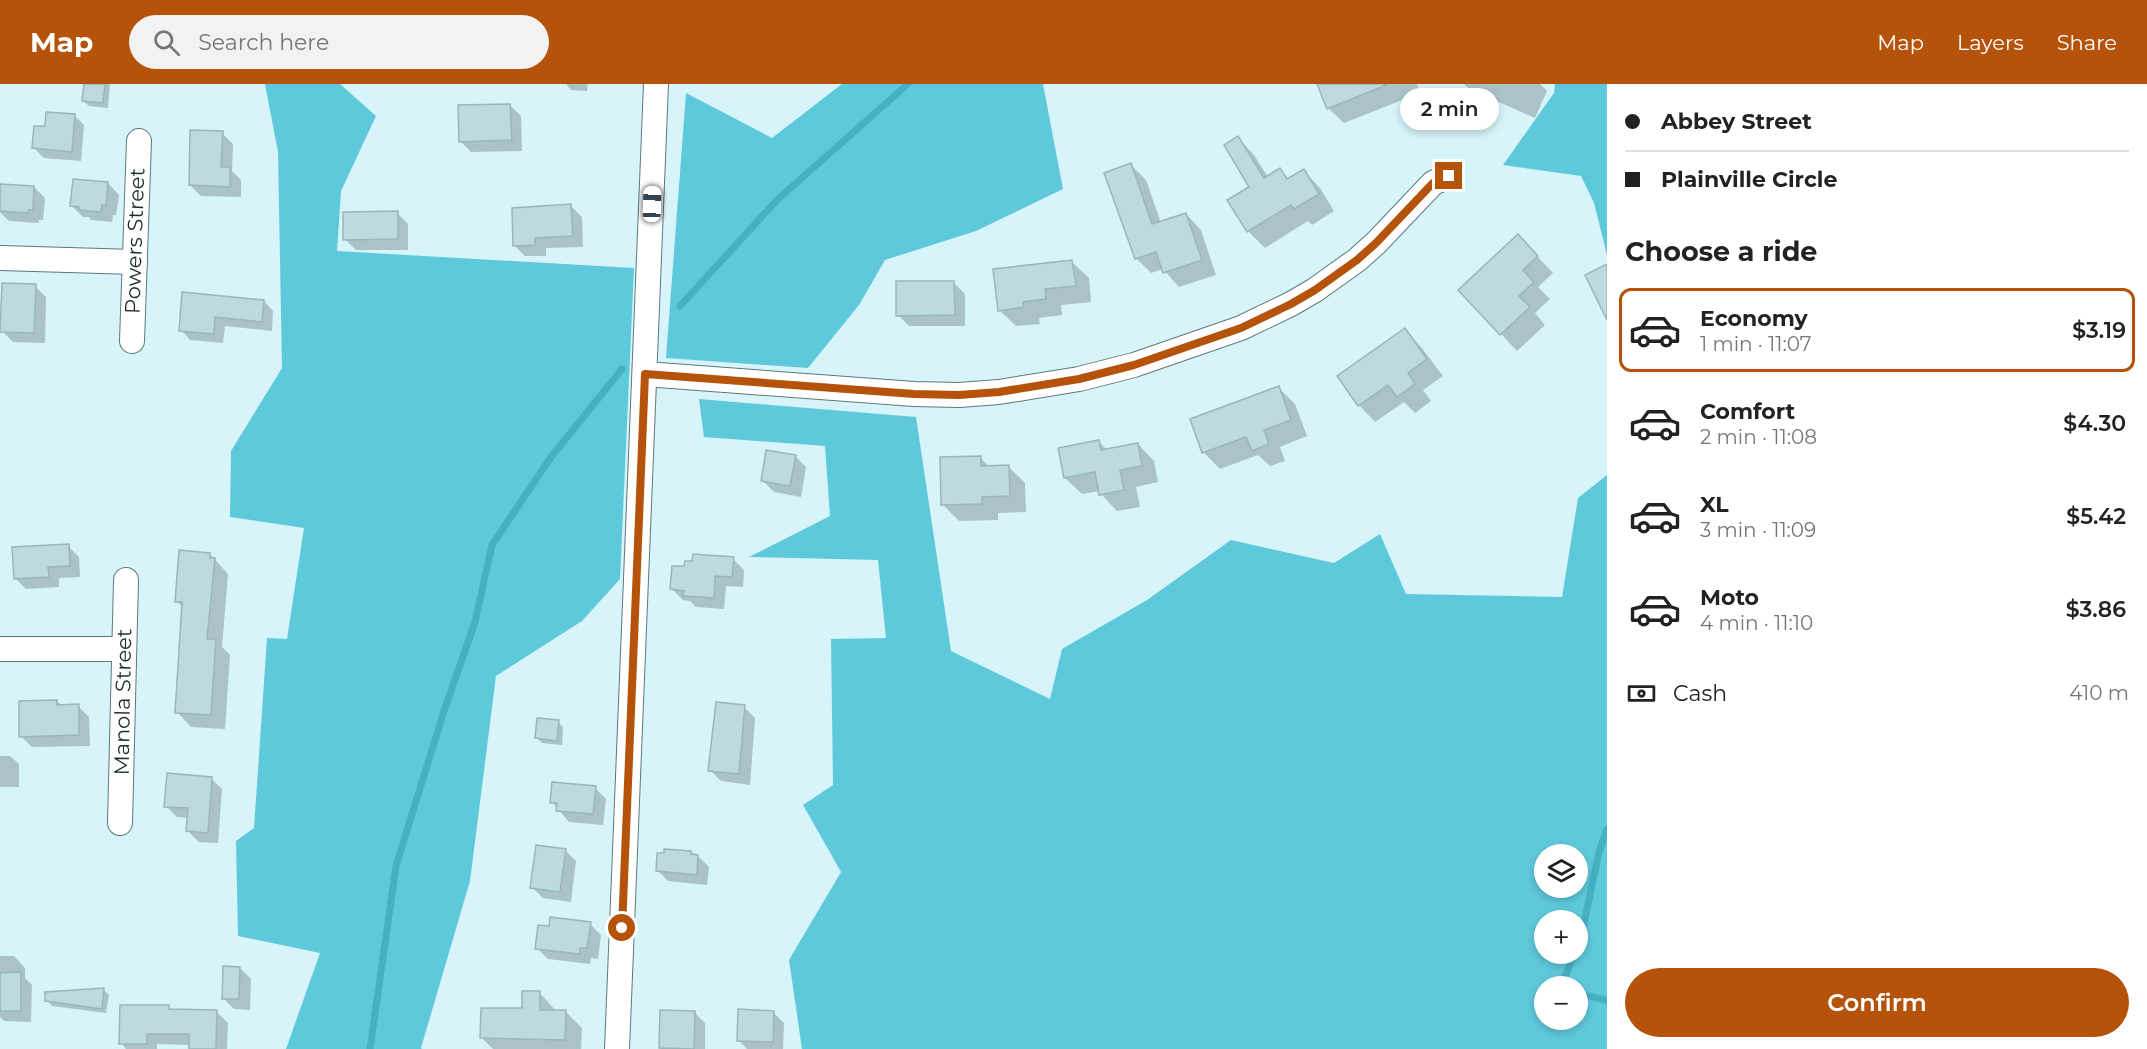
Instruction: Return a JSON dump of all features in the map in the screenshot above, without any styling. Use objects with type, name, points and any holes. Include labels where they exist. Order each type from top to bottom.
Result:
[{"type":"street","points":[[617,1049],[656,84]]},
{"type":"street","name":"Powers Street","points":[[132,340],[139,141]]},
{"type":"street","points":[[645,374],[925,394],[999,392],[1079,379],[1134,365],[1241,328],[1291,304],[1357,260],[1433,183],[1449,176]]},
{"type":"street","points":[[0,258],[135,262]]},
{"type":"street","name":"Manola Street","points":[[120,823],[126,580]]},
{"type":"street","points":[[0,650],[124,649]]},
{"type":"shaded area","points":[[265,84],[340,84],[376,116],[341,191],[337,251],[634,268],[620,579],[582,621],[496,676],[470,881],[422,1049],[286,1049],[320,953],[238,936],[236,841],[254,828],[267,638],[287,639],[304,528],[230,517],[231,451],[282,368],[278,152]]},
{"type":"shaded area","points":[[842,84],[1043,84],[1063,189],[976,231],[885,260],[859,305],[808,368],[666,358],[686,93],[772,138]]},
{"type":"shaded area","points":[[1555,84],[1607,84],[1607,255],[1594,203],[1581,176],[1503,165],[1554,93]]},
{"type":"shaded area","points":[[699,399],[916,417],[951,651],[1050,699],[1062,649],[1147,600],[1231,540],[1334,563],[1380,534],[1406,594],[1562,597],[1578,498],[1607,475],[1607,1049],[802,1049],[789,960],[841,872],[803,805],[833,785],[831,639],[886,638],[878,560],[749,557],[830,516],[825,446],[704,437]]},
{"type":"building","points":[[84,84],[105,84],[103,103],[82,101]]},
{"type":"building","points":[[1317,84],[1386,84],[1386,85],[1327,109]]},
{"type":"building","points":[[510,104],[512,140],[459,142],[458,105]]},
{"type":"building","points":[[46,112],[75,114],[72,152],[32,148],[34,126],[45,126]]},
{"type":"building","points":[[190,130],[223,131],[221,167],[230,167],[230,187],[189,185]]},
{"type":"building","points":[[1238,136],[1264,178],[1280,168],[1287,179],[1304,169],[1319,194],[1294,209],[1291,205],[1247,232],[1227,200],[1249,187],[1224,145]]},
{"type":"building","points":[[1131,163],[1152,224],[1186,213],[1202,260],[1163,273],[1156,252],[1135,259],[1104,173]]},
{"type":"building","points":[[73,179],[108,182],[106,205],[102,205],[101,212],[79,210],[79,207],[70,206]]},
{"type":"building","points":[[0,184],[34,186],[33,210],[29,210],[28,213],[0,211]]},
{"type":"building","points":[[571,204],[573,236],[535,238],[535,245],[513,246],[512,208]]},
{"type":"building","points":[[398,211],[398,239],[343,240],[343,212]]},
{"type":"building","points":[[1518,234],[1538,256],[1523,270],[1534,282],[1519,296],[1530,307],[1500,335],[1458,290]]},
{"type":"building","points":[[1072,260],[1076,286],[1045,289],[1046,299],[1023,302],[1024,307],[998,311],[993,269]]},
{"type":"building","points":[[1607,264],[1607,320],[1585,275]]},
{"type":"building","points":[[896,281],[954,281],[955,315],[896,316]]},
{"type":"building","points":[[2,283],[36,284],[34,333],[0,332]]},
{"type":"building","points":[[182,292],[264,300],[262,322],[215,317],[214,334],[179,331]]},
{"type":"building","points":[[1405,328],[1427,359],[1408,373],[1415,384],[1397,397],[1388,385],[1358,406],[1337,376]]},
{"type":"building","points":[[1279,386],[1291,420],[1264,430],[1269,444],[1252,451],[1246,437],[1202,453],[1190,419]]},
{"type":"building","points":[[1099,440],[1101,450],[1138,443],[1142,466],[1120,470],[1124,490],[1099,495],[1095,472],[1064,478],[1058,448]]},
{"type":"building","points":[[766,450],[796,455],[790,486],[761,481]]},
{"type":"building","points":[[981,456],[981,466],[1009,465],[1010,496],[982,497],[982,504],[941,505],[940,457]]},
{"type":"building","points":[[69,544],[70,566],[48,567],[49,577],[14,579],[12,547]]},
{"type":"building","points":[[179,550],[210,553],[210,558],[215,558],[207,639],[216,639],[211,715],[175,713],[182,602],[175,602]]},
{"type":"building","points":[[693,554],[734,557],[732,577],[715,576],[714,598],[683,596],[684,591],[670,589],[672,566],[684,566],[685,561],[692,561]]},
{"type":"building","points":[[57,700],[57,705],[79,704],[79,735],[19,737],[19,701]]},
{"type":"building","points":[[716,702],[745,705],[739,774],[708,771]]},
{"type":"building","points":[[537,718],[559,720],[557,741],[535,738]]},
{"type":"building","points":[[167,773],[212,777],[208,833],[186,831],[188,808],[164,807]]},
{"type":"building","points":[[552,782],[596,786],[593,814],[556,811],[557,803],[550,803]]},
{"type":"building","points":[[536,845],[566,849],[560,892],[530,888]]},
{"type":"building","points":[[664,849],[691,851],[691,854],[698,855],[697,875],[656,871],[657,853],[664,853]]},
{"type":"building","points":[[550,917],[591,922],[587,948],[580,948],[580,954],[535,949],[538,925],[549,926]]},
{"type":"building","points":[[223,966],[240,967],[239,999],[222,999]]},
{"type":"building","points":[[21,972],[21,1011],[0,1011],[0,973]]},
{"type":"building","points":[[104,988],[102,1009],[45,1001],[45,992]]},
{"type":"building","points":[[522,991],[540,991],[540,1010],[566,1010],[565,1040],[480,1038],[481,1008],[522,1008]]},
{"type":"building","points":[[120,1005],[169,1005],[169,1009],[217,1010],[216,1049],[189,1049],[189,1034],[147,1034],[147,1044],[119,1044]]},
{"type":"building","points":[[738,1009],[774,1011],[773,1042],[737,1041]]},
{"type":"building","points":[[660,1010],[695,1011],[694,1049],[659,1048]]},
{"type":"waterway","points":[[680,306],[777,200],[908,84]]},
{"type":"waterway","points":[[370,1049],[396,866],[444,711],[475,622],[492,545],[551,457],[622,369]]},
{"type":"waterway","points":[[1587,910],[1599,852],[1607,829]]},
{"type":"waterway","points":[[1565,976],[1570,964]]},
{"type":"waterway","points":[[1588,996],[1607,1001]]},
{"type":"route","points":[[622,928],[645,374],[914,394],[959,395],[999,392],[1079,379],[1134,365],[1241,328],[1291,304],[1357,260],[1433,183],[1449,176]]}]
